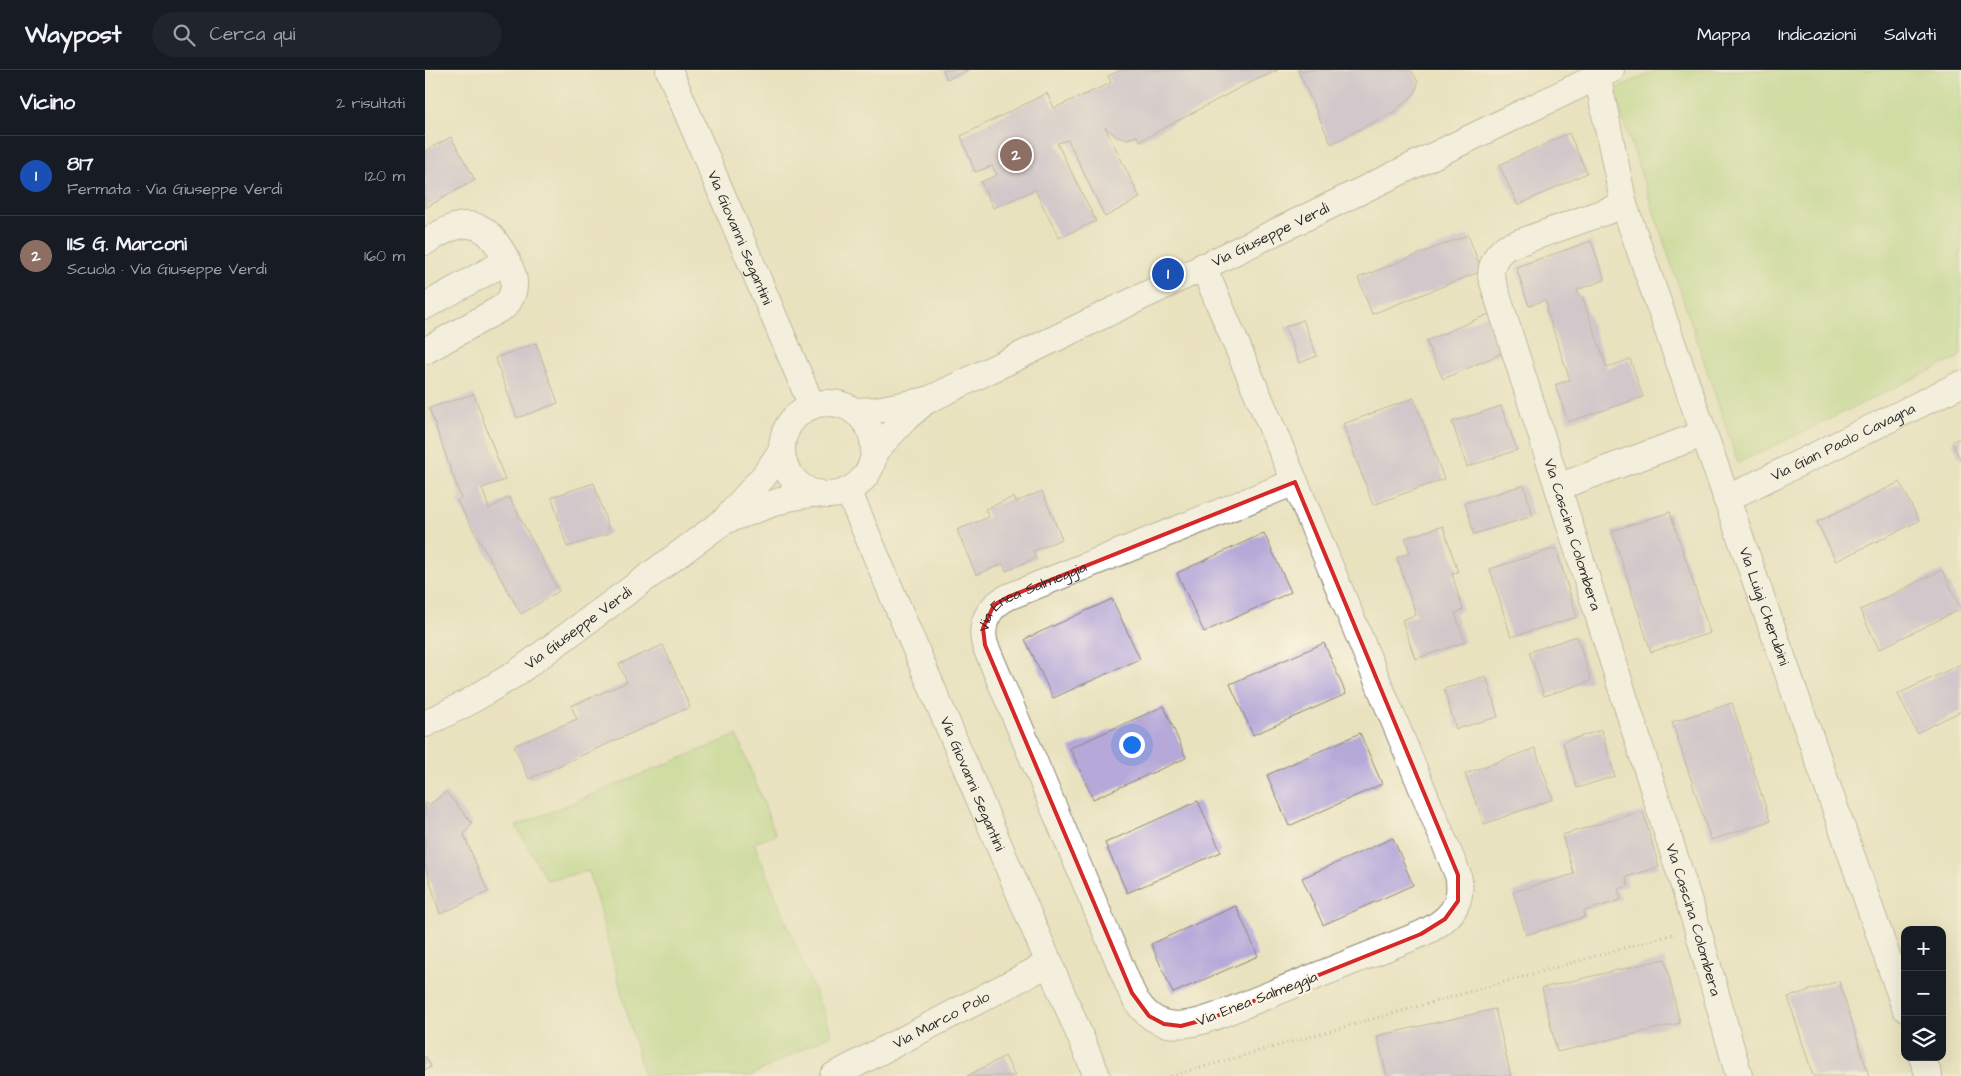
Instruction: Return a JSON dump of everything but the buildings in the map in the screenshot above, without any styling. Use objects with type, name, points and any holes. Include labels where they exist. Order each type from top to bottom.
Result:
[{"type":"street","name":"Via Giovanni Segantini","points":[[669,70],[811,406]]},
{"type":"street","points":[[1602,72],[1624,205]]},
{"type":"street","name":"Via Giuseppe Verdi","points":[[874,452],[906,418],[928,400],[1602,72]]},
{"type":"street","name":"Via Luigi Cherubini","points":[[1624,205],[1901,997]]},
{"type":"street","name":"Via Cascina Colombera","points":[[1624,205],[1507,247],[1499,253],[1491,267],[1492,282],[1697,927],[1739,1076]]},
{"type":"street","points":[[425,242],[454,227],[473,226],[487,231],[507,261],[515,278],[514,291],[508,302],[498,310],[425,351]]},
{"type":"street","points":[[425,306],[507,261]]},
{"type":"street","name":"Via Enea Salmeggia","points":[[1203,266],[1295,482],[1460,884],[1458,901],[1451,914],[1421,934],[1215,1017],[1181,1026],[1164,1024],[1149,1016],[1135,1001],[985,645],[983,628],[989,612],[1001,600],[1295,482]]},
{"type":"street","name":"Via Gian Paolo Cavagna","points":[[1726,500],[1961,384]]},
{"type":"street","name":"Via Giuseppe Verdi","points":[[855,411],[877,410],[928,400]]},
{"type":"street","points":[[826,403],[841,405],[855,411],[866,423],[872,436],[874,452],[870,468],[861,481],[848,490],[833,495],[817,493],[803,487],[792,478],[785,465],[782,450],[783,439],[790,424],[801,411],[811,406],[826,403]]},
{"type":"street","points":[[1558,487],[1703,434]]},
{"type":"street","name":"Via Giuseppe Verdi","points":[[425,724],[467,703],[515,674],[724,521],[763,476],[782,450]]},
{"type":"street","name":"Via Giovanni Segantini","points":[[848,490],[882,575],[1097,1076]]},
{"type":"street","name":"Via Giuseppe Verdi","points":[[724,521],[788,498],[817,493]]},
{"type":"street","name":"Via Marco Polo","points":[[833,1076],[1050,963]]},
{"type":"street","points":[[1923,1061],[1929,1076]]},
{"type":"path","points":[[1171,1076],[1697,927]]},
{"type":"highlighted area","points":[[1295,482],[1458,875],[1458,901],[1445,919],[1421,934],[1214,1017],[1181,1026],[1164,1024],[1149,1016],[1132,993],[985,645],[983,628],[994,605],[1008,597]]},
{"type":"green space","points":[[1657,70],[1961,70],[1961,356],[1738,463],[1613,90]]},
{"type":"green space","points":[[737,735],[776,835],[754,843],[832,1034],[750,1076],[644,1076],[589,871],[547,880],[516,826]]},
{"type":"place","name":"IIS G. Marconi","points":[[1016,155]]},
{"type":"place","name":"817","points":[[1168,274]]}]
